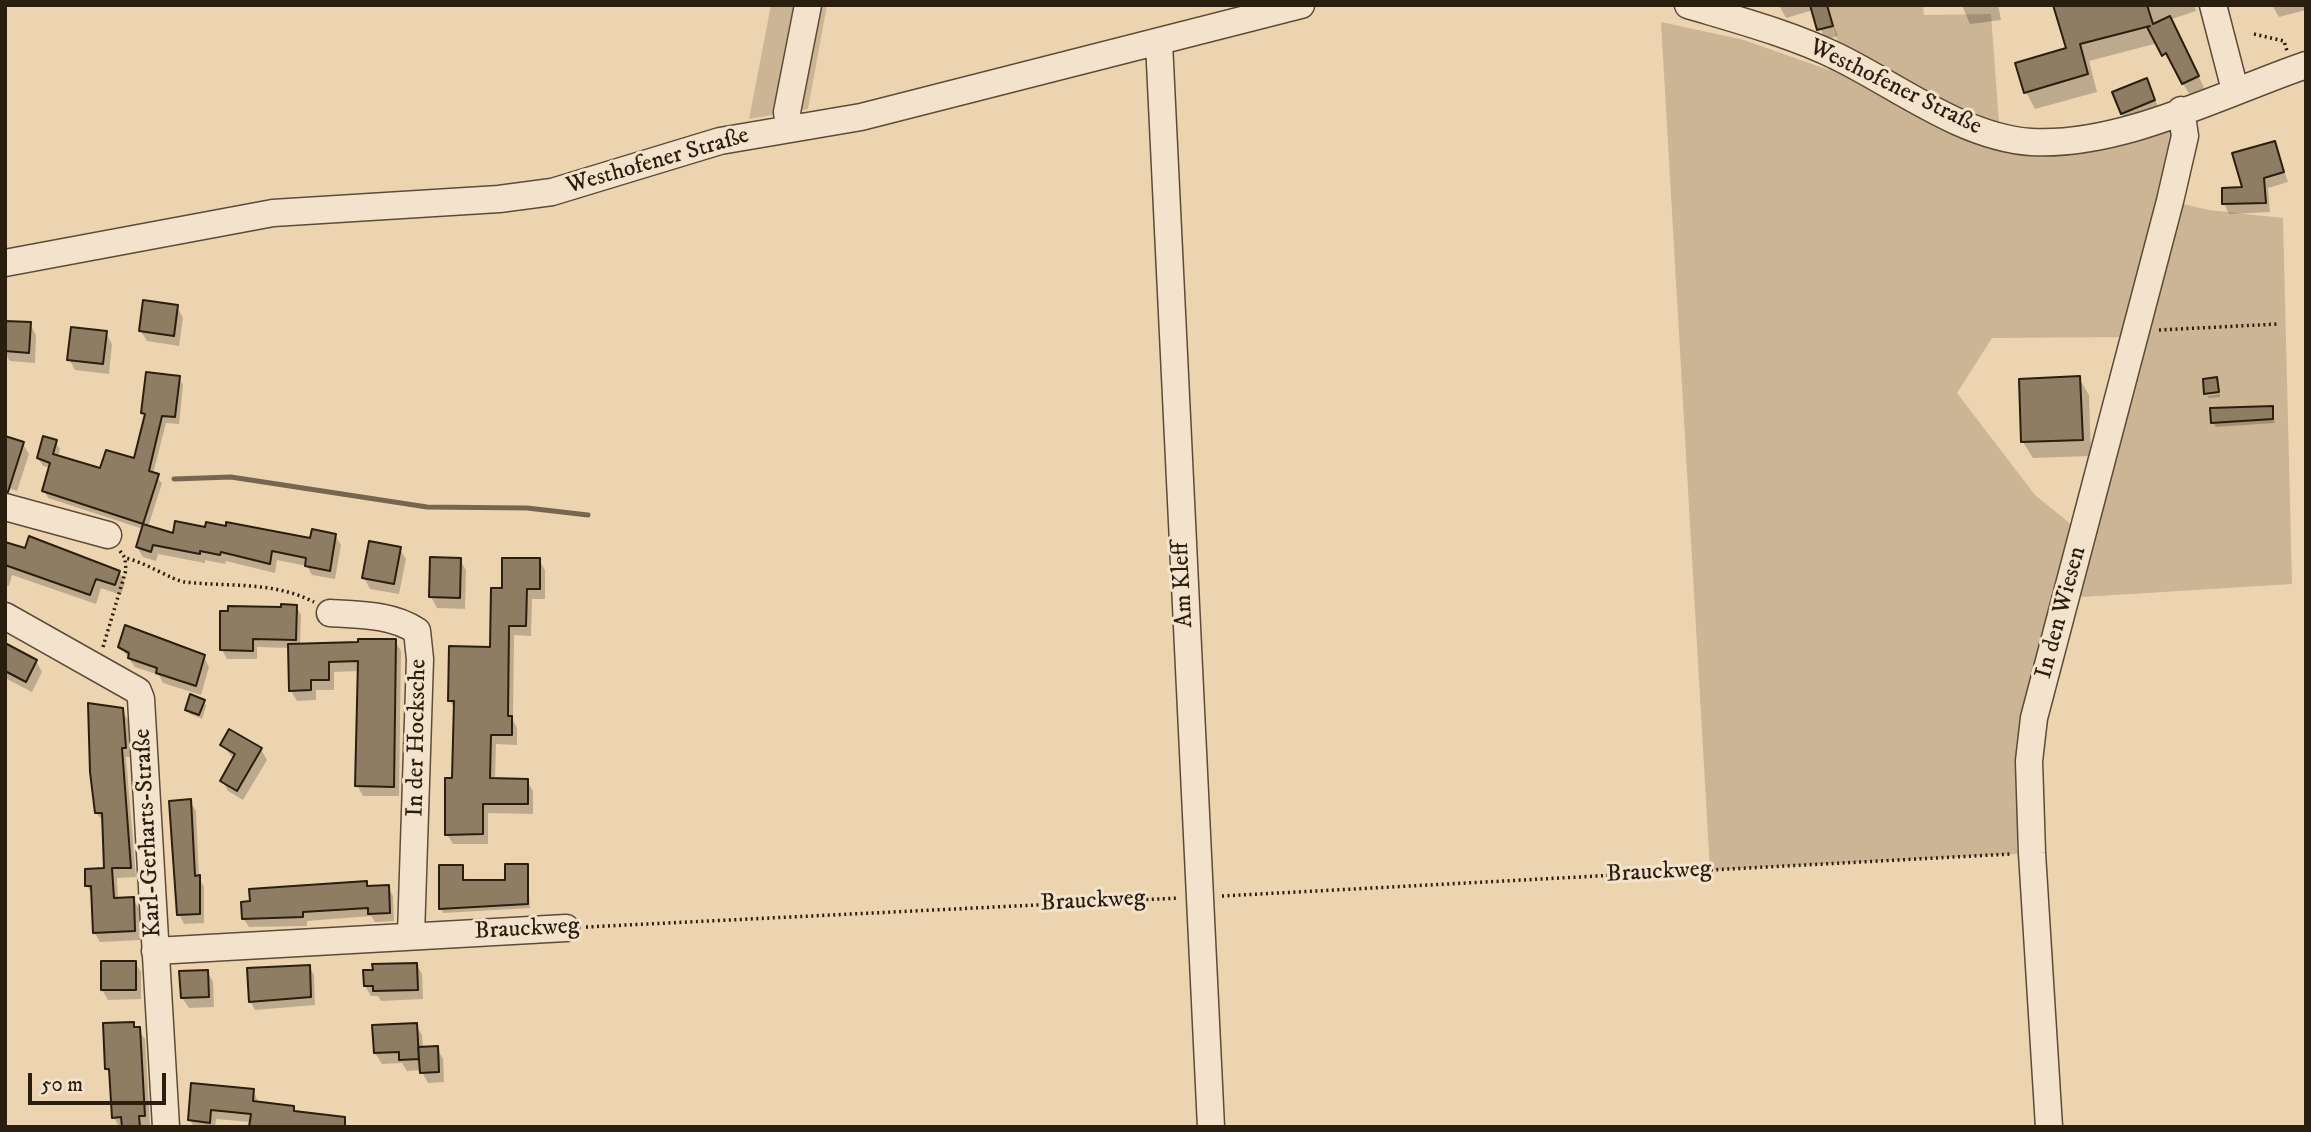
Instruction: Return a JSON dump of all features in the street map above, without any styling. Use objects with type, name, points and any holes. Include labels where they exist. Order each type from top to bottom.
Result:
[{"type":"street","points":[[789,128],[787,112],[808,5]]},
{"type":"street","name":"Westhofener Straße","points":[[5,263],[272,213],[499,199],[552,192],[720,141],[861,117],[1301,5]]},
{"type":"street","name":"Westhofener Straße","points":[[1688,5],[1739,20],[1836,56],[1964,124],[1999,137],[2031,142],[2101,136],[2235,90],[2297,61]]},
{"type":"street","points":[[2213,5],[2235,90]]},
{"type":"street","name":"Am Kleff","points":[[1159,42],[1211,1127]]},
{"type":"street","name":"In den Wiesen","points":[[2049,1127],[2032,853],[2029,761],[2034,718],[2185,136],[2181,110]]},
{"type":"street","points":[[5,507],[108,535]]},
{"type":"street","name":"In der Hocksche","points":[[330,614],[372,615],[406,624],[416,631],[420,659],[411,935]]},
{"type":"street","name":"Karl-Gerharts-Straße","points":[[5,616],[138,691],[141,699],[166,1127]]},
{"type":"street","name":"Brauckweg","points":[[155,951],[566,928]]},
{"type":"path","points":[[2254,34],[2284,41],[2297,61]]},
{"type":"path","points":[[2136,331],[2278,324]]},
{"type":"path","points":[[97,668],[126,570],[125,558],[108,535]]},
{"type":"path","points":[[125,558],[145,562],[183,582],[223,582],[291,593],[312,601],[330,614]]},
{"type":"path","name":"Brauckweg","points":[[566,928],[2032,853]]},
{"type":"shaded area","points":[[771,5],[827,5],[808,109],[749,119]]},
{"type":"shaded area","points":[[1828,5],[1923,5],[1924,15],[1991,14],[2000,137],[2031,142],[2181,110],[2170,201],[2209,210],[2283,218],[2292,584],[2066,598],[2034,718],[2032,853],[1710,870],[1661,22],[1744,40],[1829,70],[1837,40]],"holes":[[[2135,337],[2083,534],[2035,495],[1957,393],[1992,338]]]},
{"type":"building","points":[[1810,5],[1827,5],[1833,26],[1817,30]]},
{"type":"building","points":[[2053,5],[2147,5],[2153,24],[2170,16],[2199,76],[2182,84],[2166,53],[2162,56],[2147,27],[2150,26],[2080,44],[2088,74],[2024,93],[2015,63],[2066,48]]},
{"type":"building","points":[[2147,78],[2155,100],[2121,114],[2112,92]]},
{"type":"building","points":[[2275,141],[2284,172],[2264,178],[2266,203],[2222,204],[2222,188],[2242,187],[2232,153]]},
{"type":"building","points":[[143,300],[178,305],[174,336],[139,331]]},
{"type":"building","points":[[5,321],[31,322],[29,353],[5,351]]},
{"type":"building","points":[[71,327],[107,331],[103,364],[67,360]]},
{"type":"building","points":[[146,372],[180,376],[175,417],[162,416],[149,471],[159,474],[143,524],[42,491],[50,463],[37,458],[43,436],[57,440],[53,454],[100,468],[106,450],[134,458],[145,414],[141,413]]},
{"type":"building","points":[[2080,376],[2083,440],[2021,442],[2019,379]]},
{"type":"building","points":[[2217,377],[2219,392],[2204,394],[2203,379]]},
{"type":"building","points":[[2273,406],[2273,419],[2211,423],[2210,408]]},
{"type":"building","points":[[5,436],[24,442],[8,492],[5,492]]},
{"type":"building","points":[[175,521],[205,527],[206,522],[226,526],[226,522],[310,538],[312,529],[336,534],[330,571],[305,566],[306,558],[272,551],[270,564],[221,552],[220,555],[200,551],[200,554],[153,545],[151,552],[136,547],[143,524],[173,533]]},
{"type":"building","points":[[29,536],[120,571],[115,585],[96,579],[90,595],[5,565],[5,542],[25,548]]},
{"type":"building","points":[[369,541],[401,547],[394,584],[362,578]]},
{"type":"building","points":[[430,557],[461,558],[460,598],[429,597]]},
{"type":"building","points":[[502,558],[540,558],[540,589],[527,589],[526,626],[509,626],[508,716],[512,716],[512,735],[491,735],[490,778],[528,779],[528,804],[483,804],[483,834],[445,835],[445,778],[452,778],[454,701],[448,701],[449,646],[490,647],[491,588],[502,588]]},
{"type":"building","points":[[281,604],[297,605],[296,640],[253,639],[253,651],[220,650],[220,611],[228,611],[228,606],[281,607]]},
{"type":"building","points":[[125,625],[205,655],[196,686],[156,673],[157,668],[128,658],[129,653],[118,647]]},
{"type":"building","points":[[358,639],[396,639],[394,787],[355,786],[358,661],[329,662],[329,680],[311,680],[311,690],[289,691],[288,644],[358,642]]},
{"type":"building","points":[[5,643],[37,660],[26,682],[5,671]]},
{"type":"building","points":[[190,694],[205,700],[199,715],[185,710]]},
{"type":"building","points":[[88,703],[123,708],[126,748],[122,748],[131,868],[112,868],[114,898],[134,897],[135,931],[93,933],[91,886],[85,886],[85,869],[104,868],[102,813],[95,813],[90,772]]},
{"type":"building","points":[[229,729],[262,748],[237,791],[220,781],[235,754],[220,745]]},
{"type":"building","points":[[191,799],[195,876],[200,875],[200,914],[177,915],[169,801]]},
{"type":"building","points":[[505,864],[528,864],[528,904],[439,909],[439,865],[463,865],[463,880],[505,880]]},
{"type":"building","points":[[367,881],[367,886],[389,885],[390,913],[368,914],[368,908],[303,912],[303,917],[242,919],[241,902],[250,901],[249,889]]},
{"type":"building","points":[[101,961],[136,961],[136,990],[101,990]]},
{"type":"building","points":[[417,963],[418,990],[373,991],[373,986],[364,986],[363,970],[373,970],[372,964]]},
{"type":"building","points":[[310,965],[311,997],[249,1002],[247,968]]},
{"type":"building","points":[[208,970],[209,997],[181,998],[179,971]]},
{"type":"building","points":[[134,1022],[134,1027],[140,1027],[145,1116],[139,1116],[140,1127],[122,1127],[121,1117],[112,1118],[109,1069],[105,1069],[103,1023]]},
{"type":"building","points":[[417,1023],[419,1059],[399,1060],[399,1052],[374,1053],[372,1025]]},
{"type":"building","points":[[438,1046],[439,1072],[420,1073],[418,1047]]},
{"type":"building","points":[[191,1083],[254,1089],[253,1101],[294,1106],[294,1111],[345,1117],[345,1127],[249,1127],[251,1114],[211,1110],[210,1123],[188,1120]]},
{"type":"waterway","points":[[174,479],[231,477],[427,507],[527,508],[588,515]]}]
